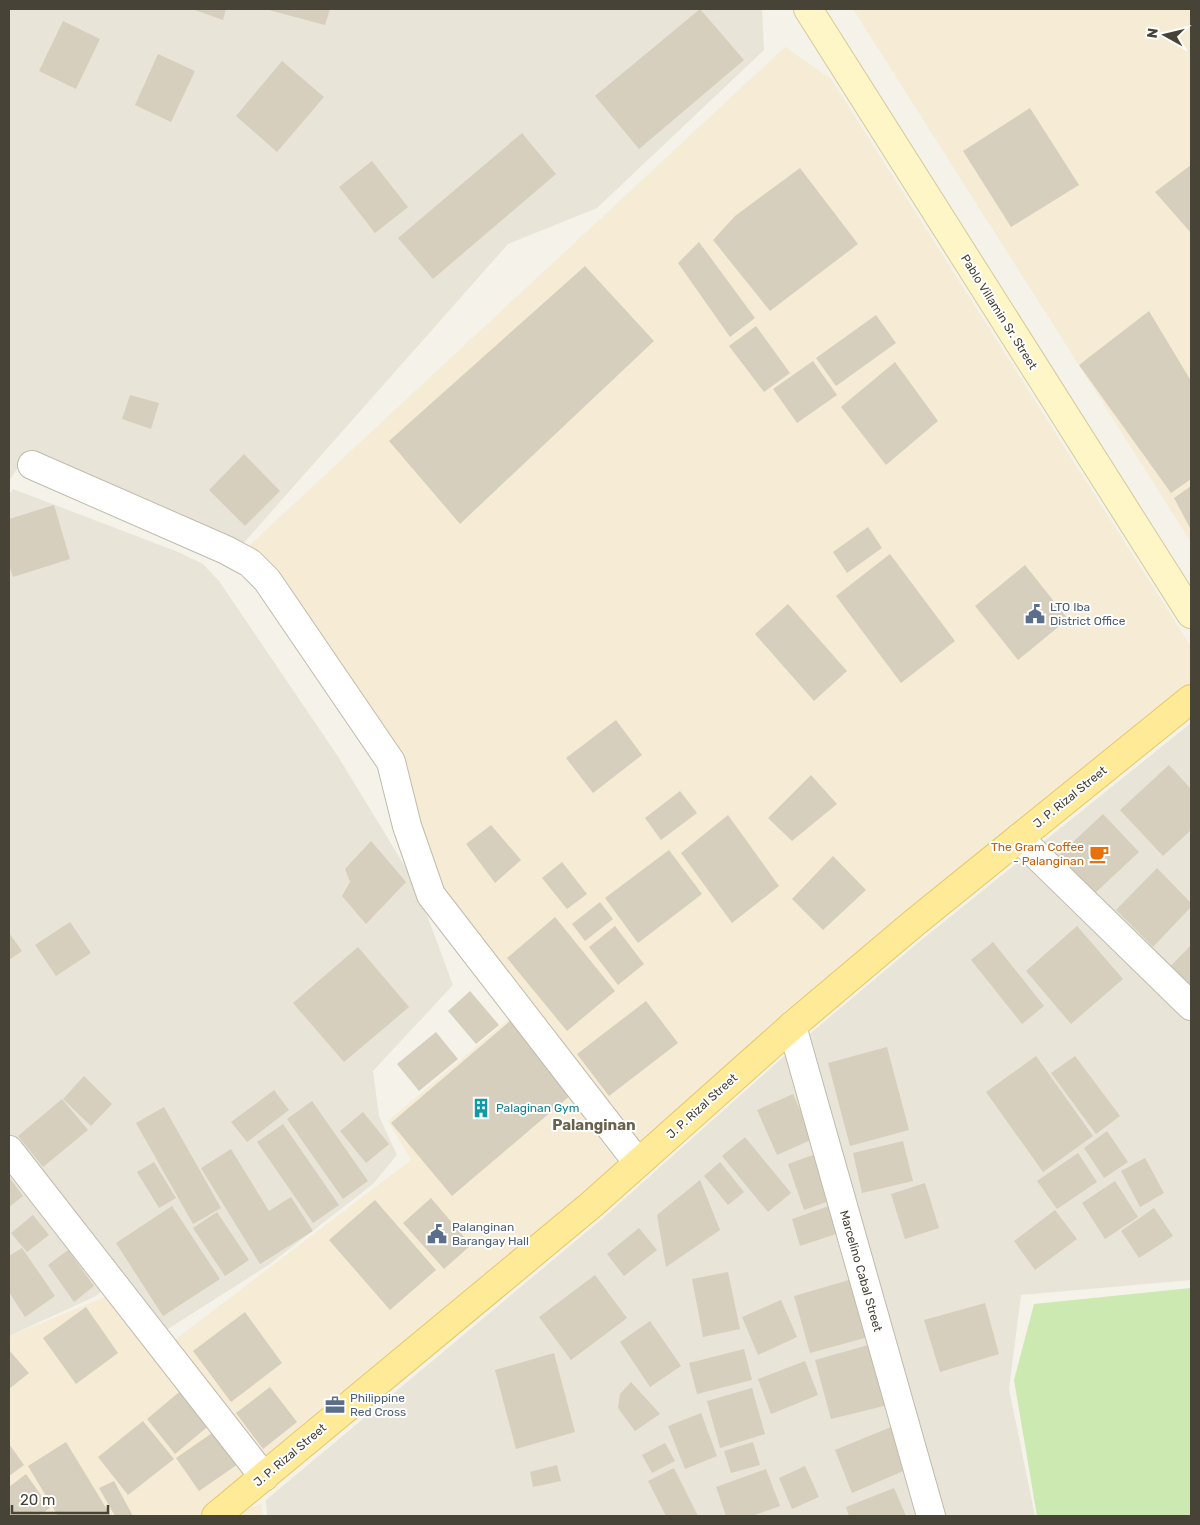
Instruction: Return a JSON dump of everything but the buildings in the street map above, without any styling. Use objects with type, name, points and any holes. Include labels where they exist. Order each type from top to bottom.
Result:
[{"type":"main road","name":"J. P. Rizal Street","points":[[216,1516],[638,1163],[792,1026],[1191,699]]},
{"type":"street","name":"Pablo Villamin Sr. Street","points":[[808,9],[1191,614]]},
{"type":"street","points":[[32,465],[226,550],[250,563],[267,580],[390,762],[407,826],[431,895],[638,1163]]},
{"type":"street","points":[[1020,838],[1191,1006]]},
{"type":"street","name":"Marcelino Cabal Street","points":[[792,1026],[931,1516]]},
{"type":"street","points":[[9,1150],[264,1477]]},
{"type":"shaded area","points":[[9,9],[762,9],[764,50],[597,208],[508,244],[240,547],[26,455],[9,481]]},
{"type":"shaded area","points":[[853,9],[1191,9],[1191,542],[865,28]]},
{"type":"shaded area","points":[[785,47],[831,79],[1191,647],[1191,684],[905,915],[637,1147],[437,888],[398,760],[239,555]]},
{"type":"shaded area","points":[[13,489],[178,552],[203,564],[219,581],[339,758],[415,883],[453,985],[373,1071],[379,1116],[397,1155],[373,1184],[270,1264],[163,1332],[119,1277],[96,1296],[9,1336],[9,495]]},
{"type":"shaded area","points":[[1191,723],[1191,1280],[1021,1295],[1009,1389],[1035,1516],[267,1516],[266,1500],[602,1219],[799,1043],[919,942]]},
{"type":"shaded area","points":[[510,1018],[624,1172],[213,1516],[9,1516],[9,1336],[110,1295],[156,1354],[411,1160],[388,1121]]},
{"type":"shaded area","points":[[262,1504],[262,1516],[228,1516]]},
{"type":"green space","points":[[1191,1288],[1191,1516],[1037,1516],[1014,1380],[1034,1304]]},
{"type":"place","name":"LTO Iba District Office","points":[[1035,614]]},
{"type":"place","name":"The Gram Coffee - Palanginan","points":[[1099,854]]},
{"type":"place","name":"Palaginan Gym","points":[[481,1108]]},
{"type":"place","name":"Palanginan Barangay Hall","points":[[437,1234]]},
{"type":"place","name":"Philippine Red Cross","points":[[335,1405]]},
{"type":"district","name":"Palanginan","points":[[594,1125]]}]
